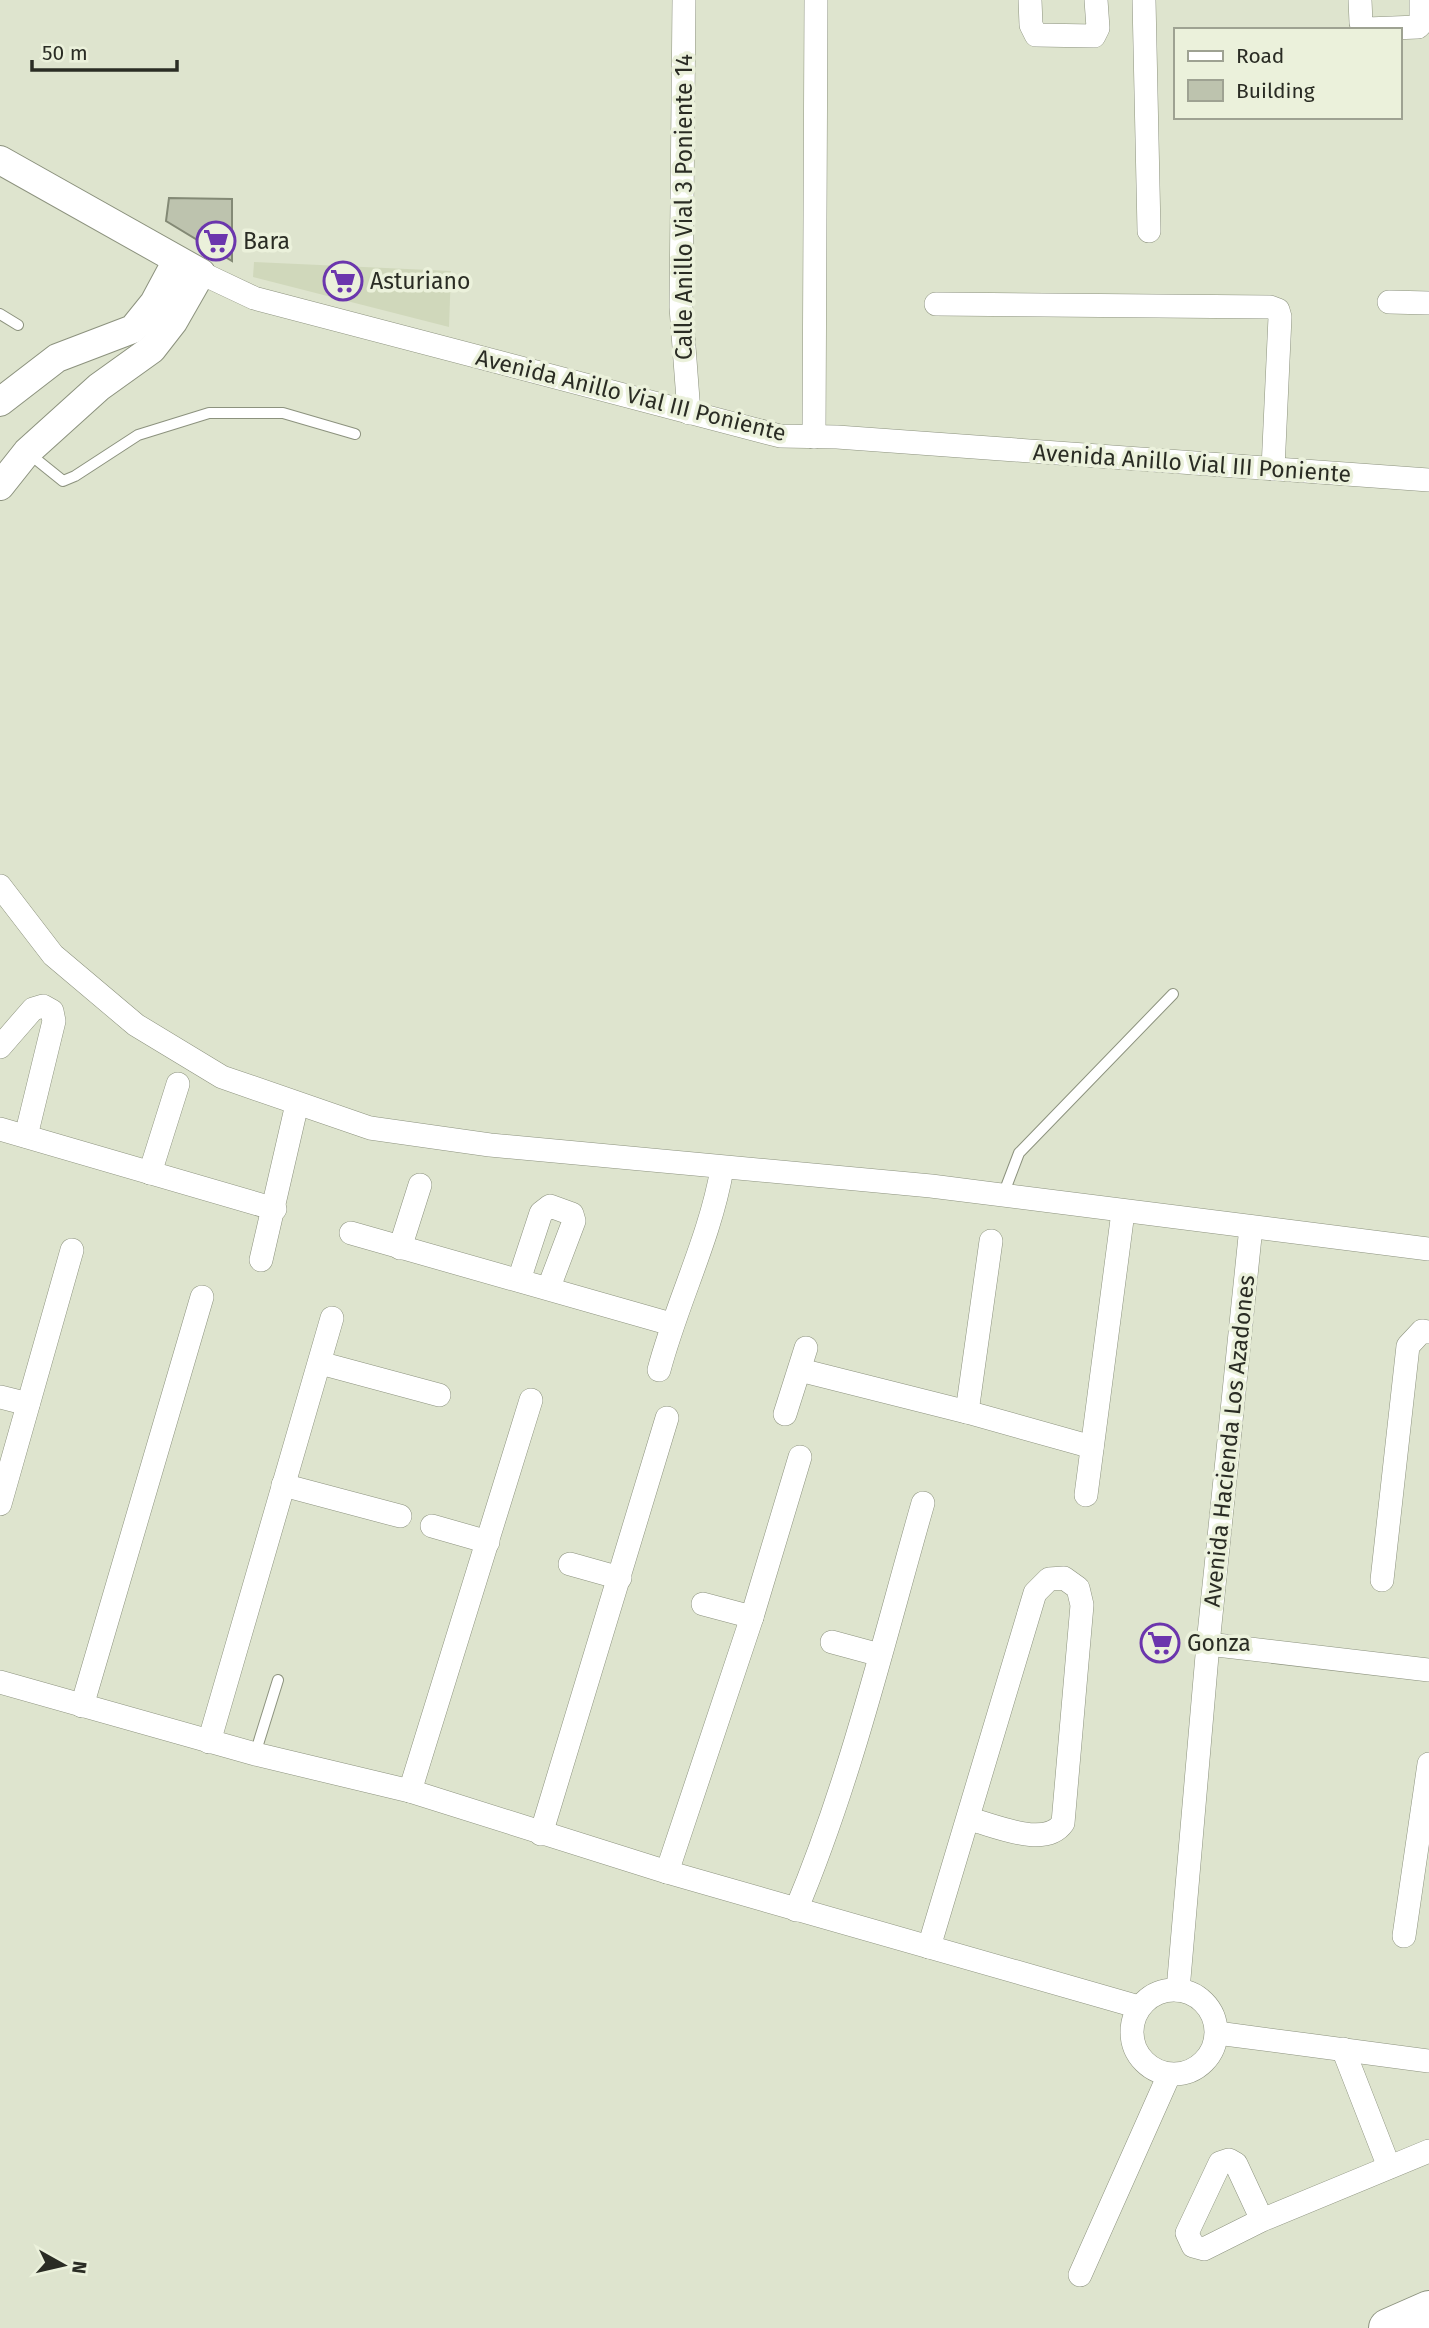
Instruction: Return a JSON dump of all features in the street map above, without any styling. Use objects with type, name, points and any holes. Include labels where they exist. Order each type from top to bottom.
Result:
[{"type":"highway","points":[[1388,2328],[1429,2310]]},
{"type":"street","name":"Calle Anillo Vial 3 Poniente 14","points":[[684,0],[681,307],[689,413]]},
{"type":"street","points":[[814,437],[816,0]]},
{"type":"street","points":[[1030,0],[1031,25],[1036,35],[1044,38],[1094,36],[1098,28],[1096,0]]},
{"type":"street","points":[[1144,0],[1149,231]]},
{"type":"street","points":[[1360,0],[1361,23],[1366,28]]},
{"type":"street","points":[[1392,28],[1418,27],[1421,23],[1421,0]]},
{"type":"street","name":"Avenida Anillo Vial III Poniente","points":[[0,160],[188,267],[254,298],[780,436],[1429,480]]},
{"type":"street","points":[[0,402],[57,358],[133,329],[188,267]]},
{"type":"street","points":[[0,486],[27,452],[99,387],[152,349],[173,322],[188,267]]},
{"type":"street","points":[[1389,302],[1429,303]]},
{"type":"street","points":[[936,304],[1270,307],[1278,310],[1280,317],[1273,469]]},
{"type":"street","points":[[78,351],[98,361],[103,369],[99,387]]},
{"type":"street","points":[[0,886],[53,955],[136,1025],[222,1077],[370,1128],[491,1144],[722,1168],[931,1186],[1429,1249]]},
{"type":"street","points":[[0,1047],[33,1009],[43,1006],[52,1011],[54,1021],[26,1136]]},
{"type":"street","points":[[150,1173],[178,1084]]},
{"type":"street","points":[[261,1260],[275,1209],[297,1104]]},
{"type":"street","points":[[0,1129],[275,1209]]},
{"type":"street","points":[[659,1370],[671,1324],[716,1206],[722,1168]]},
{"type":"street","points":[[400,1248],[420,1185]]},
{"type":"street","points":[[519,1280],[541,1213],[550,1206],[563,1208],[572,1214],[574,1221],[549,1287]]},
{"type":"street","points":[[1086,1495],[1123,1212]]},
{"type":"street","name":"Avenida Hacienda Los Azadones","points":[[1178,1990],[1251,1227]]},
{"type":"street","points":[[351,1233],[549,1287],[671,1324]]},
{"type":"street","points":[[967,1412],[991,1241]]},
{"type":"street","points":[[0,1504],[72,1250]]},
{"type":"street","points":[[82,1706],[202,1297]]},
{"type":"street","points":[[209,1742],[331,1318]]},
{"type":"street","points":[[1382,1580],[1408,1346],[1422,1331],[1429,1332]]},
{"type":"street","points":[[785,1414],[803,1359],[967,1412],[1092,1447]]},
{"type":"street","points":[[320,1363],[439,1395]]},
{"type":"street","points":[[0,1397],[28,1404]]},
{"type":"street","points":[[410,1791],[531,1400]]},
{"type":"street","points":[[541,1834],[621,1578],[667,1418]]},
{"type":"street","points":[[667,1872],[752,1617],[800,1457]]},
{"type":"street","points":[[283,1485],[400,1516]]},
{"type":"street","points":[[796,1910],[821,1849],[923,1503]]},
{"type":"street","points":[[432,1526],[488,1542]]},
{"type":"street","points":[[570,1564],[621,1578]]},
{"type":"street","points":[[929,1947],[1035,1593],[1049,1579],[1064,1578],[1078,1588],[1082,1605],[1063,1823],[1057,1832],[1043,1837],[969,1819]]},
{"type":"street","points":[[703,1605],[752,1617]]},
{"type":"street","points":[[832,1642],[880,1655]]},
{"type":"street","points":[[1209,1644],[1429,1670]]},
{"type":"street","points":[[0,1682],[209,1742],[410,1791],[667,1872],[1139,2007]]},
{"type":"street","points":[[1404,1936],[1429,1764]]},
{"type":"street","points":[[1178,1990],[1196,1996],[1207,2005],[1214,2018],[1217,2033],[1214,2048],[1197,2068],[1184,2074],[1169,2075],[1145,2064],[1136,2052],[1132,2037],[1133,2021],[1139,2007],[1164,1991],[1178,1990]]},
{"type":"street","points":[[1217,2033],[1429,2061]]},
{"type":"street","points":[[1343,2049],[1389,2167]]},
{"type":"street","points":[[1080,2275],[1169,2075]]},
{"type":"street","points":[[1262,2220],[1429,2151]]},
{"type":"lane","points":[[0,314],[18,325]]},
{"type":"lane","points":[[27,452],[63,481],[138,435],[209,413],[284,413],[355,434]]},
{"type":"lane","points":[[1003,1197],[1019,1153],[1173,994]]},
{"type":"lane","points":[[255,1754],[278,1680]]},
{"type":"shaded area","points":[[254,262],[451,271],[449,327],[253,277]]},
{"type":"building","name":"Bara","points":[[169,198],[232,199],[232,261],[166,221]]},
{"type":"place","name":"Bara","points":[[216,241]]},
{"type":"place","name":"Asturiano","points":[[343,281]]},
{"type":"place","name":"Gonza","points":[[1160,1643]]}]
